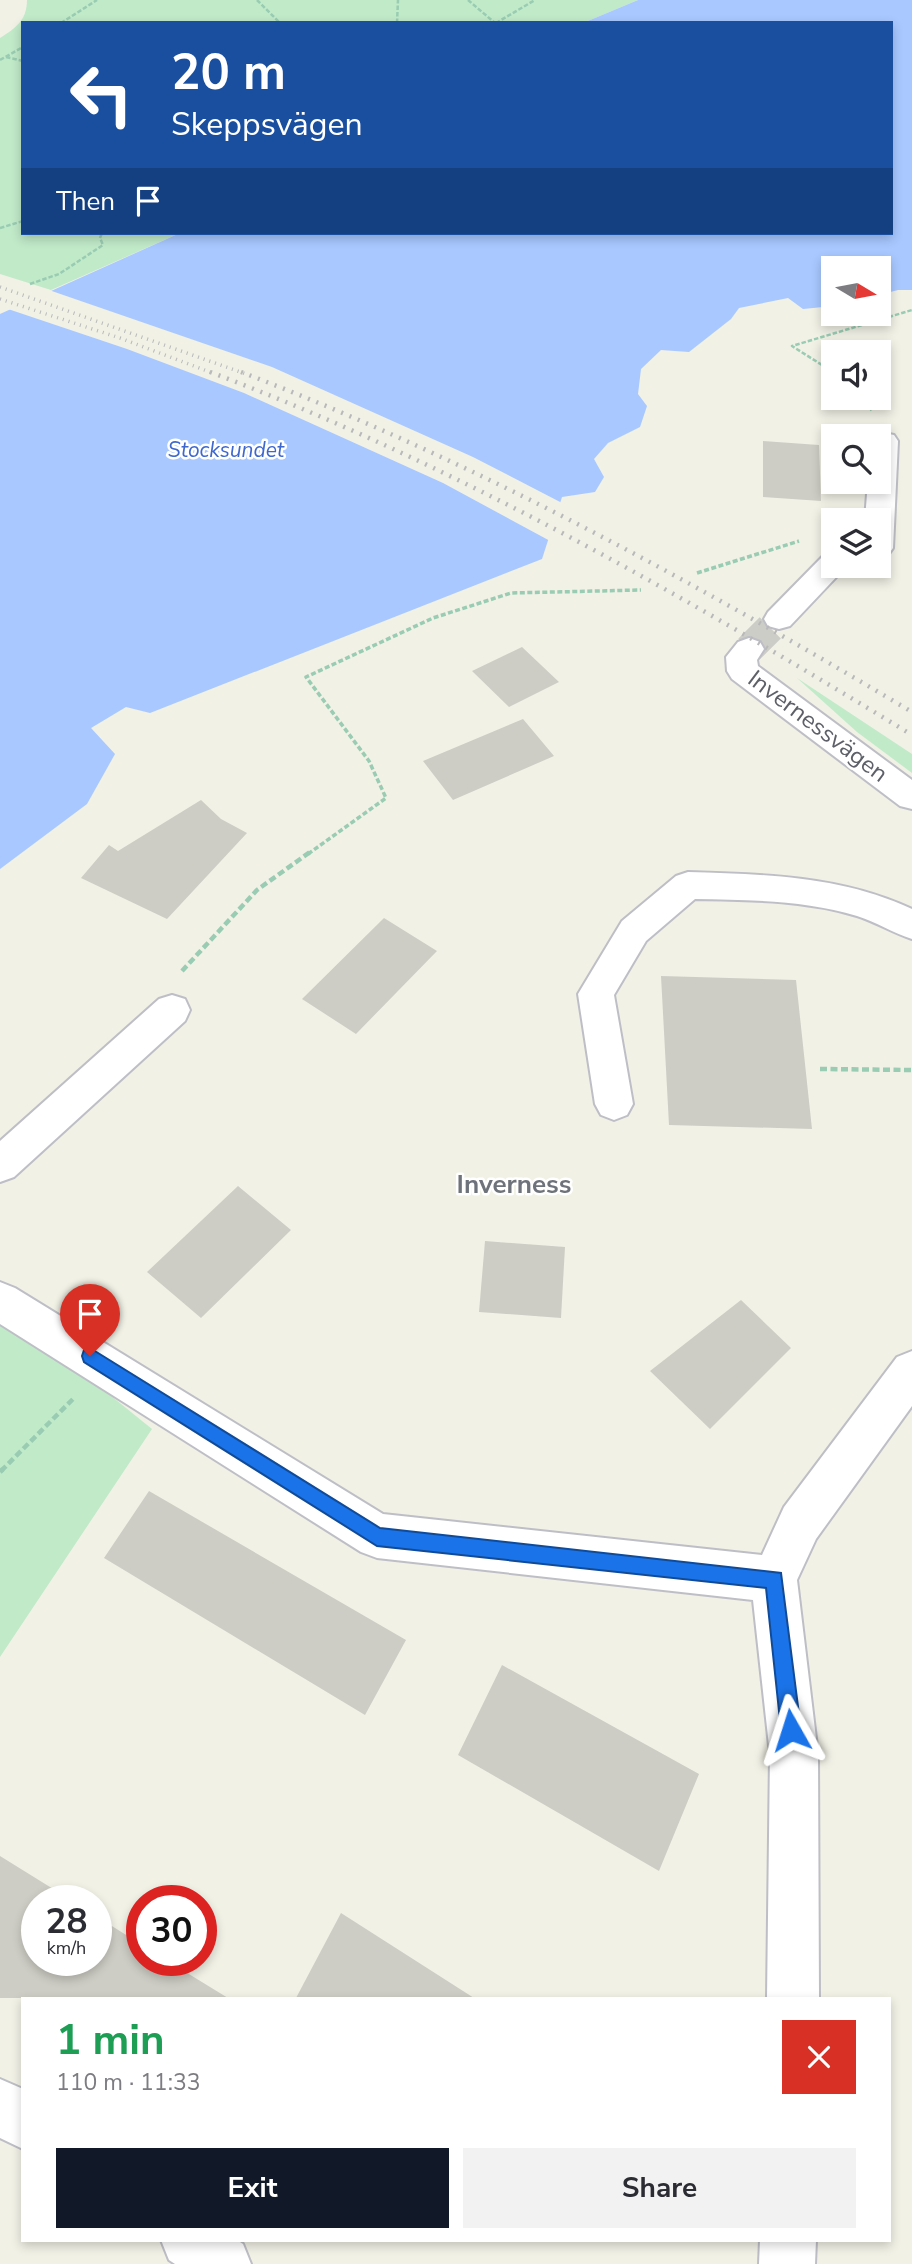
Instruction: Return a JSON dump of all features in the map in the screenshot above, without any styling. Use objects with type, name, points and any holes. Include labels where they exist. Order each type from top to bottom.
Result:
[{"type":"street","points":[[779,619],[821,575]]},
{"type":"street","name":"Invernessvägen","points":[[749,649],[741,657],[743,671],[912,797]]},
{"type":"street","points":[[614,1104],[596,994],[634,931],[688,885],[760,887],[838,896],[912,925]]},
{"type":"street","points":[[0,1165],[172,1010]]},
{"type":"street","points":[[0,1301],[377,1536],[774,1580]]},
{"type":"street","points":[[793,1997],[794,1755],[774,1580],[800,1523],[912,1371]]},
{"type":"street","points":[[0,2106],[21,2121]]},
{"type":"street","points":[[192,2242],[223,2264]]},
{"type":"street","points":[[786,2264],[788,2242]]},
{"type":"path","points":[[64,21],[97,0]]},
{"type":"path","points":[[257,0],[278,21]]},
{"type":"path","points":[[396,21],[398,0]]},
{"type":"path","points":[[468,0],[494,21]]},
{"type":"path","points":[[499,21],[535,0]]},
{"type":"path","points":[[0,60],[21,48]]},
{"type":"path","points":[[5,57],[21,61]]},
{"type":"path","points":[[0,228],[21,222]]},
{"type":"path","points":[[30,284],[59,274],[103,245],[102,235]]},
{"type":"path","points":[[821,364],[792,346],[912,310]]},
{"type":"path","points":[[696,573],[809,540]]},
{"type":"path","points":[[172,1010],[174,979],[257,890],[386,798],[369,761],[306,677],[433,618],[511,593],[641,590]]},
{"type":"path","points":[[820,1069],[912,1070]]},
{"type":"path","points":[[0,1472],[62,1407],[113,1370]]},
{"type":"green space","points":[[27,0],[638,0],[588,21],[21,21]]},
{"type":"green space","points":[[21,21],[21,235],[175,235],[51,290],[0,274],[0,38]]},
{"type":"green space","points":[[797,678],[912,754],[912,773],[857,732]]},
{"type":"green space","points":[[0,1320],[69,1362],[152,1429],[0,1657]]},
{"type":"water","name":"Stocksundet","points":[[638,0],[912,0],[912,290],[891,292],[891,256],[821,256],[821,307],[803,309],[788,298],[739,308],[731,319],[689,352],[661,350],[641,369],[638,394],[647,406],[640,427],[608,443],[594,459],[604,477],[595,492],[562,497],[542,559],[150,713],[126,707],[91,728],[115,754],[87,804],[0,869],[0,314],[176,235],[893,235],[893,21],[588,21]]},
{"type":"pier","points":[[46,289],[272,367],[473,457],[564,504],[552,542],[443,483],[244,393],[127,349],[5,308]]},
{"type":"building","points":[[763,441],[819,445],[821,501],[763,497]]},
{"type":"building","points":[[522,647],[559,682],[509,707],[472,671]]},
{"type":"building","points":[[523,719],[554,756],[453,800],[423,761]]},
{"type":"building","points":[[201,800],[221,819],[247,833],[167,919],[81,878],[109,845],[118,851]]},
{"type":"building","points":[[384,918],[437,951],[356,1034],[302,999]]},
{"type":"building","points":[[661,976],[796,980],[812,1129],[669,1125]]},
{"type":"building","points":[[238,1186],[291,1230],[201,1318],[147,1272]]},
{"type":"building","points":[[485,1241],[565,1247],[561,1318],[479,1312]]},
{"type":"building","points":[[741,1300],[791,1348],[710,1429],[650,1371]]},
{"type":"building","points":[[149,1491],[406,1640],[365,1715],[104,1558]]},
{"type":"building","points":[[502,1665],[699,1774],[659,1871],[458,1755]]},
{"type":"building","points":[[0,1856],[47,1885],[21,1885],[21,1976],[112,1976],[112,1926],[126,1935],[126,1976],[192,1976],[226,1997],[21,1997],[0,1998]]},
{"type":"building","points":[[341,1913],[472,1997],[297,1997]]},
{"type":"tunnel","points":[[749,649],[779,619]]},
{"type":"railway","points":[[0,287],[246,374]]},
{"type":"railway","points":[[0,299],[120,338],[215,374]]},
{"type":"railway","points":[[210,372],[215,374]]},
{"type":"railway","points":[[241,372],[415,445],[584,527],[749,617],[912,712]]},
{"type":"railway","points":[[215,374],[392,449],[570,537],[657,584],[912,735]]},
{"type":"district","name":"Inverness","points":[[514,1184]]},
{"type":"route","points":[[90,1356],[377,1536],[774,1580],[791,1730]]}]
